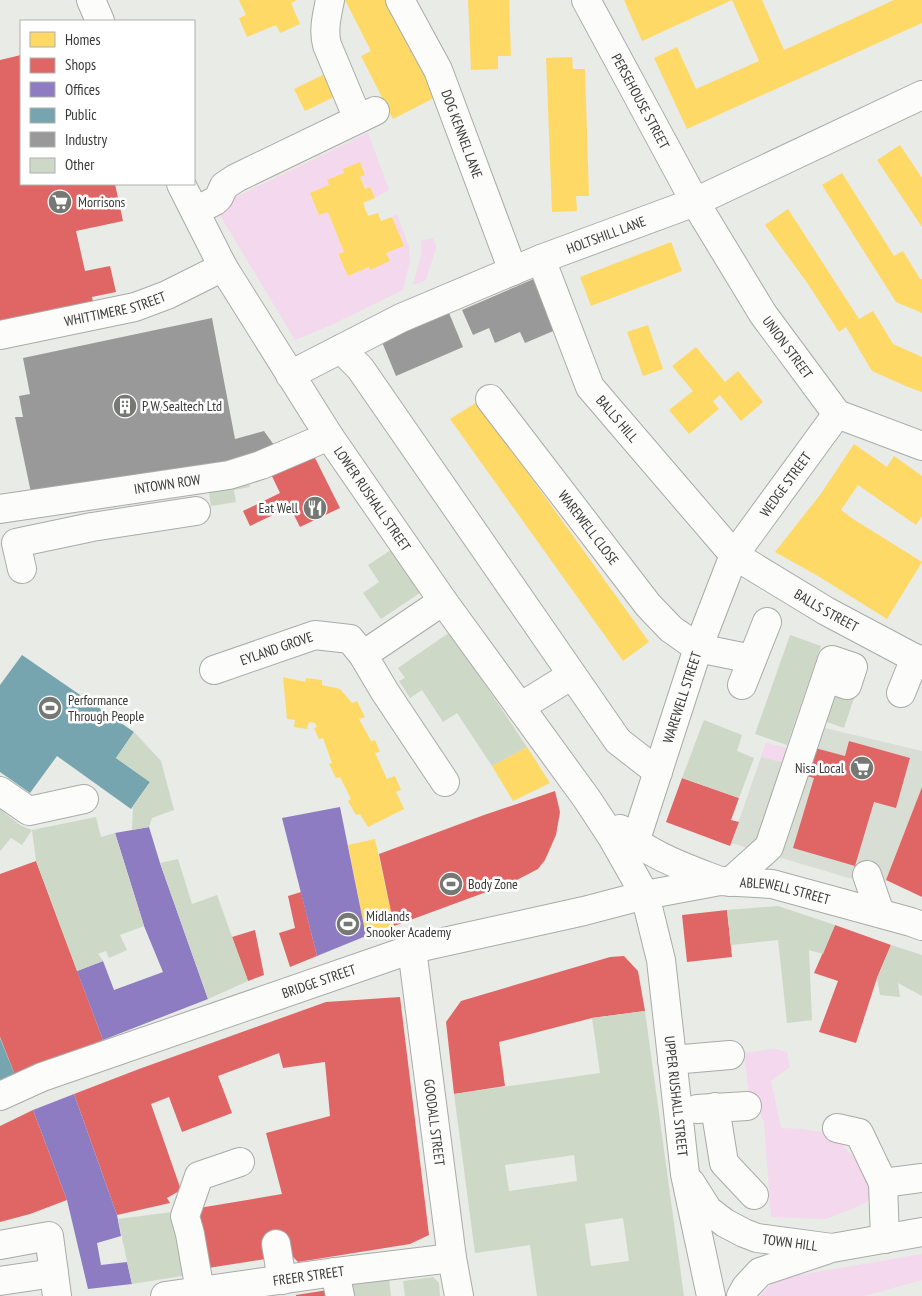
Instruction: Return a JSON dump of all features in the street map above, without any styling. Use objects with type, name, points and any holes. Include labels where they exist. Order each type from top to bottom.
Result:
[{"type":"street","points":[[91,0],[100,20]]},
{"type":"street","points":[[195,211],[215,201],[224,186],[236,178],[366,115],[324,37],[330,0]]},
{"type":"street","name":"DOG KENNEL LANE","points":[[400,0],[438,70],[513,271]]},
{"type":"street","name":"PERSEHOUSE STREET","points":[[586,0],[695,202]]},
{"type":"street","name":"HOLTSHILL LANE","points":[[290,375],[401,318],[541,259],[695,202],[919,103]]},
{"type":"street","name":"LOWER RUSHALL STREET","points":[[182,185],[223,267],[328,436],[443,601],[587,800],[612,838],[645,895]]},
{"type":"street","name":"UNION STREET","points":[[695,202],[763,314],[837,414]]},
{"type":"street","name":"BALLS HILL","points":[[541,259],[590,387],[734,555]]},
{"type":"street","name":"WHITTIMERE STREET","points":[[0,335],[135,307],[167,295],[223,267]]},
{"type":"street","points":[[341,349],[360,368],[618,741],[658,772]]},
{"type":"street","name":"WAREWELL CLOSE","points":[[490,399],[648,605],[671,629],[698,648]]},
{"type":"street","points":[[837,414],[922,446]]},
{"type":"street","name":"WEDGE STREET","points":[[734,555],[837,414]]},
{"type":"street","name":"INTOWN ROW","points":[[0,509],[229,475],[261,465],[328,436]]},
{"type":"street","points":[[87,496],[92,527]]},
{"type":"street","points":[[22,569],[16,543],[92,527],[196,511]]},
{"type":"street","name":"WAREWELL STREET","points":[[633,840],[638,833],[698,648],[734,555]]},
{"type":"street","name":"BALLS STREET","points":[[734,555],[826,611],[919,660]]},
{"type":"street","points":[[363,655],[443,601]]},
{"type":"street","points":[[742,685],[767,622]]},
{"type":"street","name":"EYLAND GROVE","points":[[214,670],[315,635],[350,639],[363,655],[444,782]]},
{"type":"street","points":[[698,648],[752,659]]},
{"type":"street","points":[[901,693],[919,660]]},
{"type":"street","points":[[520,707],[572,675]]},
{"type":"street","points":[[725,882],[769,847],[826,678]]},
{"type":"street","points":[[0,791],[29,811],[84,799]]},
{"type":"street","name":"LOWER RUSHALL STREET","points":[[587,800],[633,840],[652,852],[667,860],[725,882]]},
{"type":"street","points":[[867,875],[880,914]]},
{"type":"street","name":"ABLEWELL STREET","points":[[645,895],[725,882],[772,884],[922,926]]},
{"type":"street","name":"BRIDGE STREET","points":[[0,1096],[42,1077],[412,949],[584,911],[645,895]]},
{"type":"street","name":"UPPER RUSHALL STREET","points":[[645,895],[661,960],[685,1174],[711,1296]]},
{"type":"street","name":"GOODALL STREET","points":[[412,949],[452,1258],[459,1296]]},
{"type":"street","points":[[672,1060],[730,1055]]},
{"type":"street","points":[[678,1112],[715,1107],[747,1106]]},
{"type":"street","points":[[715,1107],[724,1163],[754,1195]]},
{"type":"street","points":[[837,1128],[860,1134],[883,1183],[885,1239]]},
{"type":"street","points":[[200,1291],[185,1216],[198,1176],[240,1162]]},
{"type":"street","name":"TOWN HILL","points":[[685,1174],[708,1210],[725,1223],[757,1238],[832,1248],[922,1232]]},
{"type":"street","points":[[883,1183],[922,1178]]},
{"type":"street","points":[[0,1245],[49,1236],[56,1284],[0,1281]]},
{"type":"street","points":[[276,1244],[282,1280]]},
{"type":"street","points":[[741,1296],[746,1287],[760,1272],[832,1248]]},
{"type":"street","name":"FREER STREET","points":[[165,1296],[200,1291],[228,1292],[282,1280],[338,1284],[452,1258]]},
{"type":"shaded area","points":[[368,133],[389,190],[375,198],[370,187],[365,189],[360,177],[365,175],[360,162],[344,173],[328,180],[329,185],[310,193],[319,215],[328,212],[344,252],[338,255],[348,276],[389,261],[386,253],[403,246],[392,217],[397,214],[409,247],[410,260],[403,290],[331,325],[295,340],[215,207]]},
{"type":"shaded area","points":[[433,238],[436,247],[426,280],[413,285],[422,252],[421,241]]},
{"type":"shaded area","points":[[804,723],[922,751],[922,787],[883,888],[731,843],[766,743],[797,751]]},
{"type":"shaded area","points":[[766,743],[797,751],[784,763],[761,757]]},
{"type":"shaded area","points":[[774,1049],[787,1052],[790,1067],[771,1081],[781,1128],[829,1133],[850,1153],[871,1180],[872,1196],[866,1203],[826,1219],[771,1217],[764,1121],[749,1094],[744,1053]]},
{"type":"shaded area","points":[[922,1254],[922,1280],[864,1296],[760,1296],[772,1284],[793,1276]]},
{"type":"building: Homes","points":[[239,0],[297,0],[291,3],[300,24],[280,33],[276,25],[247,37],[239,18],[246,15]]},
{"type":"building: Homes","points":[[345,0],[387,0],[436,97],[393,119],[361,56],[371,51]]},
{"type":"building: Homes","points":[[468,0],[509,0],[511,56],[498,56],[498,69],[471,70]]},
{"type":"building: Homes","points":[[624,0],[732,0],[642,41]]},
{"type":"building: Homes","points":[[732,0],[762,0],[784,50],[894,0],[922,0],[922,23],[687,129],[654,58],[677,47],[696,89],[759,61]]},
{"type":"building: Homes","points":[[572,57],[573,69],[585,69],[589,196],[576,196],[577,211],[552,212],[546,58]]},
{"type":"building: Homes","points":[[331,71],[342,93],[305,111],[294,89]]},
{"type":"building: Homes","points":[[900,145],[922,178],[922,227],[877,160]]},
{"type":"building: Homes","points":[[360,162],[365,175],[360,177],[365,189],[370,187],[375,198],[363,203],[368,216],[378,213],[381,221],[392,217],[404,246],[386,253],[390,261],[370,270],[369,267],[348,276],[338,254],[344,252],[328,212],[319,215],[310,193],[329,185],[327,180],[344,173],[343,169]]},
{"type":"building: Homes","points":[[842,173],[894,256],[903,251],[920,279],[922,279],[922,313],[896,302],[822,185]]},
{"type":"building: Homes","points":[[788,209],[859,319],[873,311],[893,344],[922,357],[922,392],[872,371],[846,327],[839,332],[808,284],[765,225]]},
{"type":"building: Homes","points":[[671,242],[682,271],[591,306],[580,277]]},
{"type":"building: Homes","points":[[648,325],[663,369],[643,376],[627,332]]},
{"type":"building: Homes","points":[[696,347],[725,382],[738,371],[763,402],[741,421],[720,395],[713,401],[719,409],[689,434],[669,410],[693,391],[672,366]]},
{"type":"building: Homes","points":[[477,402],[649,642],[623,661],[450,419]]},
{"type":"building: Homes","points":[[854,444],[887,467],[894,456],[922,476],[922,516],[916,525],[858,485],[841,510],[922,562],[887,619],[775,552],[820,495]]},
{"type":"building: Homes","points":[[283,677],[305,682],[306,678],[322,680],[322,685],[340,689],[352,703],[357,701],[365,717],[359,719],[371,741],[375,740],[380,752],[375,753],[387,779],[395,776],[401,790],[396,792],[404,809],[368,827],[360,814],[356,815],[348,801],[351,799],[340,777],[336,778],[329,764],[332,763],[323,738],[319,739],[314,728],[317,727],[315,723],[309,722],[307,729],[294,727],[295,720],[287,719]]},
{"type":"building: Homes","points":[[527,747],[550,783],[513,801],[492,766]]},
{"type":"building: Homes","points":[[375,839],[394,926],[366,936],[348,845]]},
{"type":"building: Shops","name":"Morrisons","points":[[20,55],[20,185],[115,185],[123,221],[76,231],[85,271],[110,266],[116,292],[92,297],[93,302],[0,321],[0,60]]},
{"type":"building: Shops","points":[[312,452],[340,508],[300,527],[290,507],[250,526],[243,511],[280,493],[270,472]]},
{"type":"building: Shops","points":[[849,741],[910,758],[896,808],[874,802],[855,866],[793,848],[814,778],[807,776],[815,748],[845,756]]},
{"type":"building: Shops","points":[[682,778],[739,798],[731,820],[739,822],[730,846],[666,822]]},
{"type":"building: Shops","points":[[922,787],[922,897],[886,880]]},
{"type":"building: Shops","points":[[555,791],[560,812],[556,835],[545,860],[538,869],[511,883],[394,926],[379,854]]},
{"type":"building: Shops","points":[[36,861],[103,1040],[15,1075],[0,1037],[0,874]]},
{"type":"building: Shops","points":[[301,892],[317,956],[290,967],[279,933],[295,928],[288,896]]},
{"type":"building: Shops","points":[[727,910],[732,957],[687,962],[682,915]]},
{"type":"building: Shops","points":[[835,925],[891,945],[877,978],[856,1043],[819,1032],[838,981],[814,973]]},
{"type":"building: Shops","points":[[255,930],[264,975],[248,981],[232,937]]},
{"type":"building: Shops","points":[[624,956],[638,971],[645,1011],[592,1018],[499,1042],[505,1086],[454,1094],[446,1022],[461,1001],[610,957]]},
{"type":"building: Shops","points":[[400,997],[429,1235],[410,1244],[298,1262],[290,1254],[208,1268],[199,1208],[282,1194],[266,1133],[330,1116],[325,1062],[283,1068],[279,1053],[218,1076],[232,1113],[182,1132],[169,1097],[151,1104],[181,1190],[167,1198],[170,1203],[117,1215],[74,1094],[326,1002]]},
{"type":"building: Shops","points":[[33,1110],[67,1200],[30,1214],[0,1222],[0,1126]]},
{"type":"building: Shops","points":[[334,1289],[335,1296],[296,1296],[296,1295]]},
{"type":"building: Offices","points":[[340,807],[366,936],[317,956],[282,818]]},
{"type":"building: Offices","points":[[149,827],[208,999],[103,1040],[77,971],[103,961],[114,990],[163,972],[144,926],[115,833]]},
{"type":"building: Offices","points":[[74,1094],[117,1215],[121,1236],[97,1243],[101,1265],[127,1262],[132,1284],[88,1289],[67,1200],[33,1110]]},
{"type":"building: Public","name":"Performance Through People","points":[[22,655],[134,732],[116,758],[150,782],[131,809],[57,756],[30,793],[0,772],[0,685]]},
{"type":"building: Public","points":[[0,1038],[15,1075],[0,1080]]},
{"type":"building: Industry","points":[[536,278],[558,329],[525,343],[520,332],[495,343],[489,328],[473,335],[462,310]]},
{"type":"building: Industry","points":[[449,313],[463,347],[396,376],[382,342]]},
{"type":"building: Industry","name":"P W Sealtech Ltd","points":[[212,318],[235,439],[264,431],[279,452],[33,502],[15,417],[23,417],[19,396],[30,394],[23,358]]},
{"type":"building: Other","points":[[249,479],[250,487],[234,490],[236,502],[211,506],[208,486]]},
{"type":"building: Other","points":[[391,550],[420,593],[381,619],[363,593],[379,582],[368,565]]},
{"type":"building: Other","points":[[450,632],[527,747],[492,766],[457,713],[443,722],[422,690],[410,698],[399,681],[405,678],[398,668]]},
{"type":"building: Other","points":[[790,635],[821,646],[787,745],[755,734]]},
{"type":"building: Other","points":[[834,691],[854,698],[844,728],[824,721]]},
{"type":"building: Other","points":[[704,720],[742,735],[737,751],[754,758],[739,798],[682,778]]},
{"type":"building: Other","points":[[134,732],[161,761],[174,810],[152,818],[149,827],[132,830],[133,806],[150,782],[116,758]]},
{"type":"building: Other","points":[[0,809],[20,825],[32,830],[22,845],[11,838],[0,851]]},
{"type":"building: Other","points":[[96,817],[101,837],[115,833],[144,926],[120,935],[127,950],[109,958],[106,951],[98,954],[103,961],[77,971],[36,861],[32,830]]},
{"type":"building: Other","points":[[178,859],[192,904],[217,895],[248,981],[208,999],[160,863]]},
{"type":"building: Other","points":[[778,906],[835,925],[823,954],[809,950],[812,1020],[787,1023],[778,940],[731,945],[727,910]]},
{"type":"building: Other","points":[[891,945],[922,955],[922,996],[898,983],[900,997],[880,995],[877,978]]},
{"type":"building: Other","points":[[645,1011],[684,1296],[537,1296],[530,1245],[475,1253],[454,1094],[600,1073],[592,1018]],"holes":[[[574,1155],[577,1181],[509,1191],[505,1165]],[[623,1218],[629,1261],[591,1266],[585,1224]]]},
{"type":"building: Other","points":[[172,1212],[188,1275],[132,1284],[118,1219]]},
{"type":"building: Other","points":[[433,1277],[439,1283],[440,1296],[405,1296],[403,1281]]},
{"type":"building: Other","points":[[389,1279],[391,1296],[345,1296],[343,1285]]},
{"type":"place","name":"Morrisons","points":[[60,202]]},
{"type":"place","name":"P W Sealtech Ltd","points":[[125,406]]},
{"type":"place","name":"Eat Well","points":[[315,508]]},
{"type":"place","name":"Performance Through People","points":[[50,708]]},
{"type":"place","name":"Nisa Local","points":[[862,768]]},
{"type":"place","name":"Body Zone","points":[[451,884]]},
{"type":"place","name":"Midlands Snooker Academy","points":[[348,924]]}]
